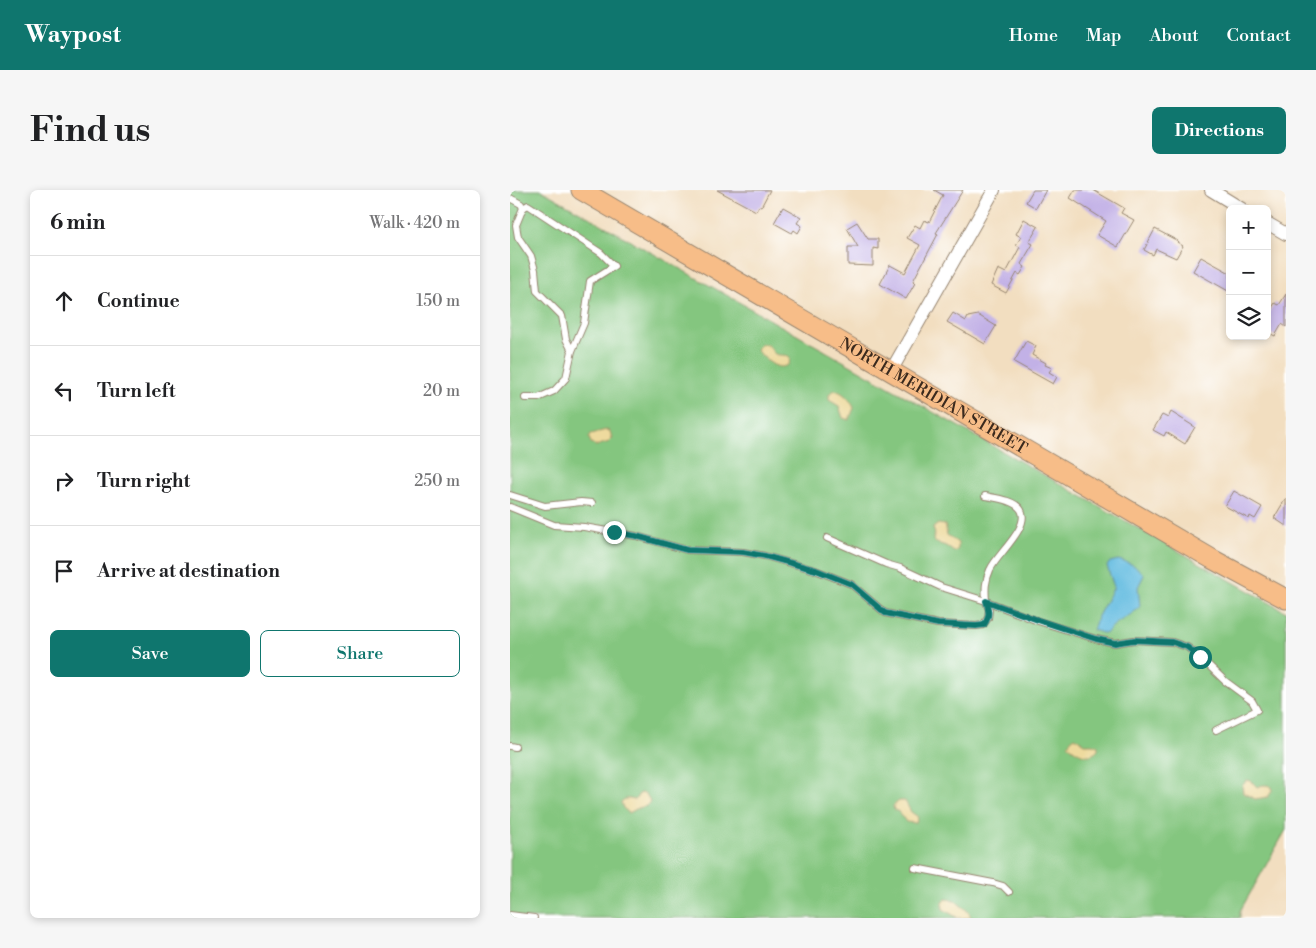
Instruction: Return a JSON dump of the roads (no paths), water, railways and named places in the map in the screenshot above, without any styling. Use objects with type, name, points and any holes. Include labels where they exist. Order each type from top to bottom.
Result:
[{"type":"main road","name":"NORTH MERIDIAN STREET","points":[[581,190],[1212,559],[1286,599]]},
{"type":"street","points":[[891,371],[994,190]]},
{"type":"street","points":[[1211,190],[1235,205]]},
{"type":"street","points":[[1271,225],[1286,234]]},
{"type":"lane","points":[[510,198],[521,204],[523,208]]},
{"type":"lane","points":[[526,398],[538,398],[554,391],[566,378],[572,351],[584,323],[590,281],[614,266],[601,253],[528,205],[523,208],[516,225],[518,237],[531,256],[538,291],[562,316],[566,339],[572,351]]},
{"type":"lane","points":[[510,495],[545,506],[581,502],[592,503]]},
{"type":"lane","points":[[510,507],[554,525],[584,527],[636,536],[687,550],[743,552],[765,556],[816,570],[851,584],[885,613],[938,624],[976,626],[984,625],[988,618],[989,610],[984,589],[991,568],[1018,533],[1022,516],[1021,510],[1015,505],[985,496]]},
{"type":"lane","points":[[827,538],[941,587],[1096,639],[1115,643],[1134,640],[1172,642],[1187,647],[1225,681],[1252,701],[1257,710],[1216,730]]},
{"type":"lane","points":[[915,868],[993,882],[1003,886],[1009,892]]},
{"type":"lane","points":[[510,915],[534,918]]},
{"type":"water","points":[[1118,560],[1139,569],[1144,575],[1138,587],[1140,606],[1114,625],[1106,634],[1093,630],[1097,618],[1114,587],[1107,566],[1110,562]]}]
